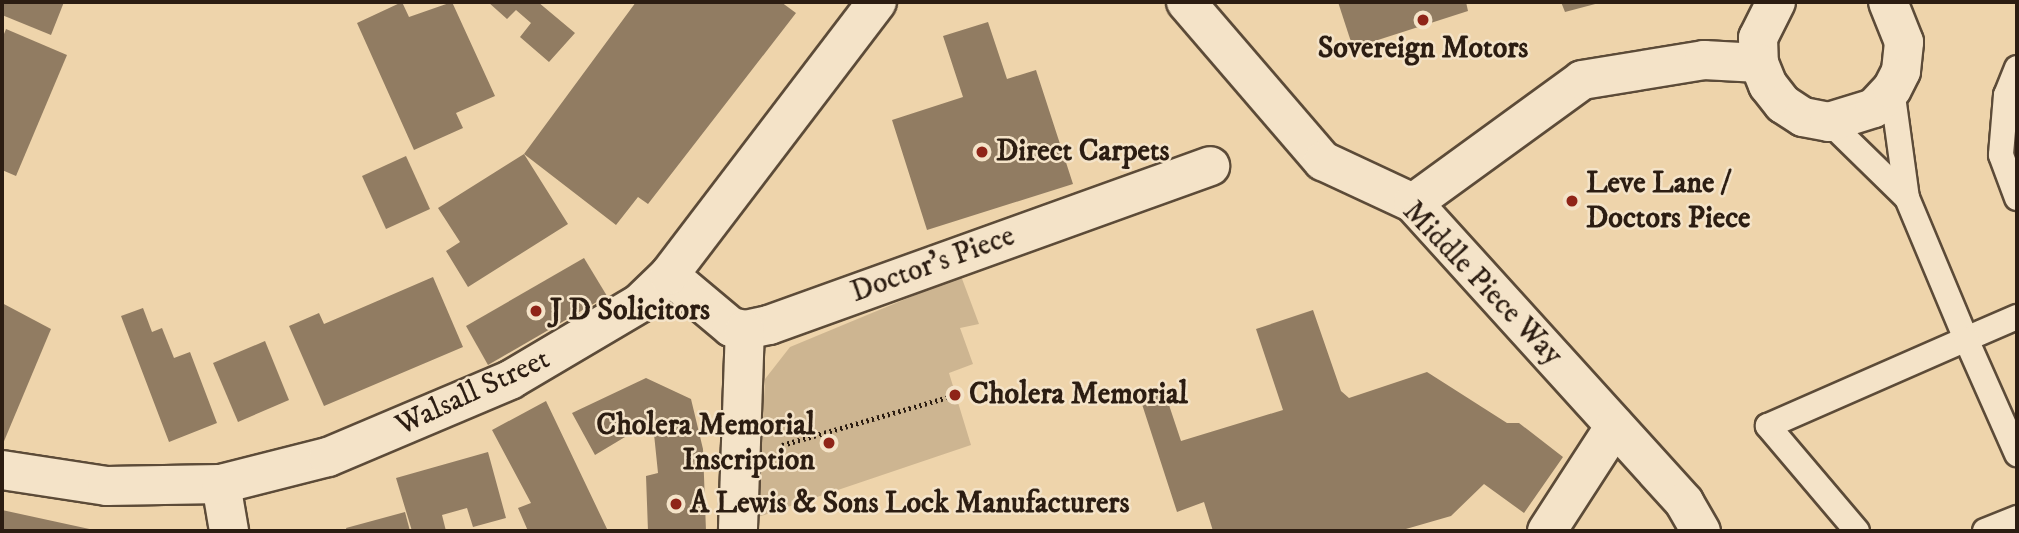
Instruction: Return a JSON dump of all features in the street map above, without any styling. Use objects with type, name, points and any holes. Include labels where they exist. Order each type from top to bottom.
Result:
[{"type":"street","name":"Walsall Street","points":[[2,471],[107,486],[221,484],[328,457],[498,386],[588,337],[640,303],[669,275],[877,2]]},
{"type":"street","name":"Middle Piece Way","points":[[1186,2],[1323,161],[1413,203],[1684,502],[1701,531]]},
{"type":"street","points":[[1776,2],[1758,38],[1759,63],[1768,85],[1783,104],[1803,117],[1829,122],[1874,108],[1892,89],[1901,71],[1904,8]]},
{"type":"street","points":[[1413,203],[1582,80],[1704,60],[1759,63]]},
{"type":"street","name":"Doctor's Piece","points":[[745,330],[769,325],[1210,166]]},
{"type":"street","points":[[669,275],[731,327],[745,330],[738,528]]},
{"type":"street","points":[[1547,531],[1615,426]]},
{"type":"street","points":[[221,484],[229,531]]},
{"type":"lane","points":[[2017,68],[2006,95],[2001,155],[2017,198]]},
{"type":"lane","points":[[1892,89],[1907,198],[2017,454]]},
{"type":"lane","points":[[1829,122],[1907,198]]},
{"type":"lane","points":[[1857,531],[1768,426],[2017,317]]},
{"type":"lane","points":[[1985,531],[2017,518]]},
{"type":"path","points":[[740,457],[956,395]]},
{"type":"shaded area","points":[[961,276],[979,324],[960,328],[973,364],[949,373],[971,445],[758,517],[765,379],[790,347]]},
{"type":"building","points":[[2,2],[64,2],[51,35],[2,15]]},
{"type":"building","points":[[402,2],[409,17],[452,2],[495,96],[456,113],[463,128],[414,150],[357,23]]},
{"type":"building","points":[[488,2],[538,2],[575,33],[549,62],[520,37],[531,23],[516,10],[507,19]]},
{"type":"building","points":[[636,2],[781,2],[796,13],[648,204],[638,197],[616,225],[524,154]]},
{"type":"building","points":[[1338,2],[1466,2],[1468,11],[1353,48]]},
{"type":"building","points":[[1561,2],[1599,2],[1599,3],[1565,12]]},
{"type":"building","name":"Direct Carpets","points":[[988,22],[1007,79],[1036,70],[1073,184],[927,230],[892,120],[963,97],[943,36]]},
{"type":"building","points":[[6,29],[67,55],[16,176],[2,170],[2,39]]},
{"type":"building","points":[[524,154],[568,224],[468,287],[446,251],[460,242],[438,208]]},
{"type":"building","points":[[406,156],[430,209],[386,229],[362,176]]},
{"type":"building","name":"J D Solicitors","points":[[584,258],[607,296],[488,365],[466,326]]},
{"type":"building","points":[[433,277],[463,347],[324,406],[289,326],[319,313],[324,324]]},
{"type":"building","points":[[2,303],[51,329],[2,446]]},
{"type":"building","points":[[143,308],[152,332],[162,328],[174,358],[190,352],[217,423],[169,442],[121,316]]},
{"type":"building","points":[[1313,310],[1341,391],[1349,398],[1427,372],[1507,423],[1519,423],[1563,457],[1524,513],[1484,484],[1451,516],[1399,531],[1213,531],[1204,502],[1177,512],[1139,395],[1163,387],[1181,441],[1283,410],[1256,329]]},
{"type":"building","points":[[265,341],[289,400],[238,422],[213,363]]},
{"type":"building","points":[[646,378],[691,399],[703,449],[706,531],[648,531],[646,476],[658,473],[654,434],[645,425],[595,455],[572,413]]},
{"type":"building","points":[[546,401],[608,531],[528,531],[518,508],[531,503],[492,430]]},
{"type":"building","points":[[488,452],[506,518],[473,527],[467,508],[442,515],[446,531],[412,531],[396,478]]},
{"type":"building","points":[[2,510],[94,530],[94,531],[2,531]]},
{"type":"building","points":[[405,512],[410,531],[347,531],[346,528]]},
{"type":"place","name":"Sovereign Motors","points":[[1423,20]]},
{"type":"place","name":"Direct Carpets","points":[[982,152]]},
{"type":"place","name":"Leve Lane / Doctors Piece","points":[[1572,201]]},
{"type":"place","name":"J D Solicitors","points":[[536,311]]},
{"type":"place","name":"Cholera Memorial","points":[[955,395]]},
{"type":"place","name":"Cholera Memorial Inscription","points":[[829,443]]},
{"type":"place","name":"A Lewis & Sons Lock Manufacturers","points":[[676,504]]}]
